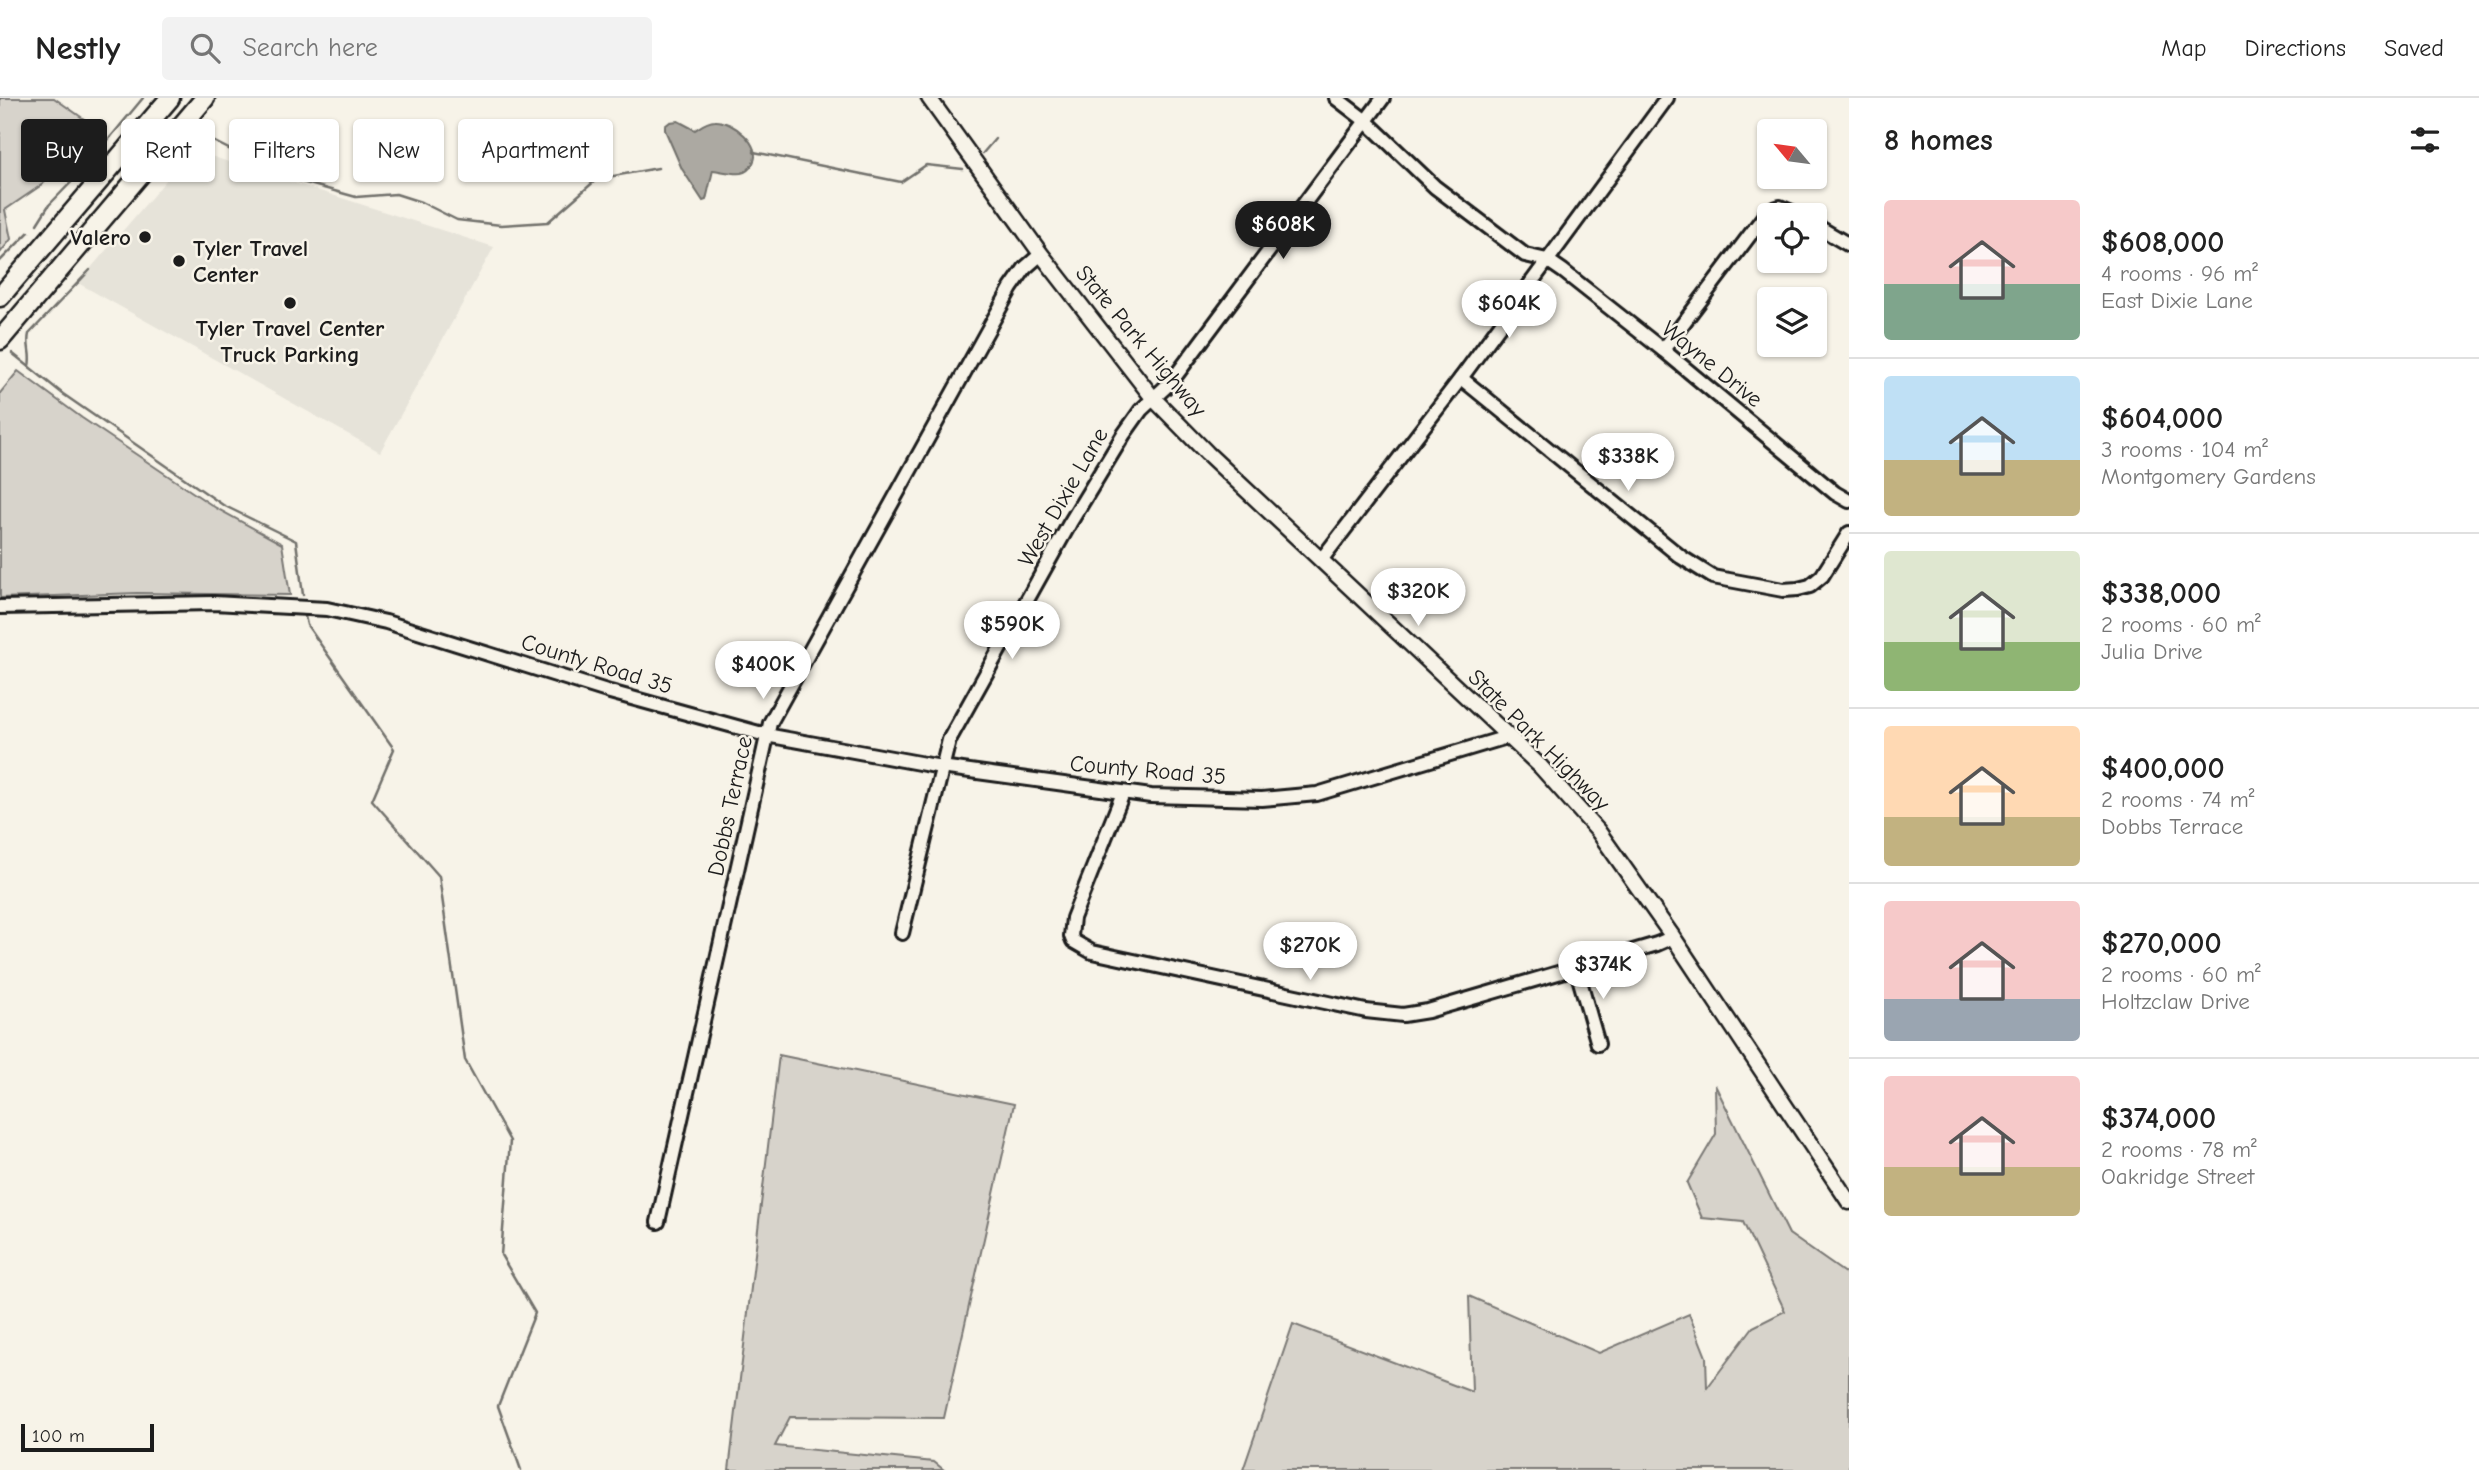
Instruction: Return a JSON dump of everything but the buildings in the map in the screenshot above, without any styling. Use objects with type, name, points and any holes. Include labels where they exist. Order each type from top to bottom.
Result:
[{"type":"highway","points":[[152,119],[170,98]]},
{"type":"highway","points":[[187,119],[205,98]]},
{"type":"highway","points":[[0,297],[121,155]]},
{"type":"highway","points":[[0,340],[135,182]]},
{"type":"main road","name":"State Park Highway","points":[[929,98],[1041,254],[1153,398],[1207,453],[1540,766],[1598,831],[1673,937],[1849,1202]]},
{"type":"street","name":"Wayne Drive","points":[[1336,98],[1366,121],[1446,194],[1525,255],[1547,260],[1662,350],[1835,493],[1849,501]]},
{"type":"street","name":"West Dixie Lane","points":[[902,933],[949,740],[1077,511],[1132,422],[1171,382],[1383,98]]},
{"type":"street","points":[[1321,560],[1461,378],[1667,98]]},
{"type":"street","points":[[1662,350],[1757,223]]},
{"type":"street","points":[[1827,232],[1849,246]]},
{"type":"street","name":"Dobbs Terrace","points":[[658,1222],[766,735],[775,714],[1012,288],[1025,268],[1041,254]]},
{"type":"street","points":[[1461,378],[1681,557],[1713,577],[1783,590],[1810,586],[1822,576],[1849,533]]},
{"type":"street","name":"County Road 35","points":[[0,607],[214,603],[335,611],[386,622],[610,692],[766,735],[941,767],[1123,793],[1262,799],[1317,794],[1507,737]]},
{"type":"street","points":[[1123,793],[1073,918],[1073,941],[1092,952],[1366,1011],[1391,1014],[1428,1011],[1673,937]]},
{"type":"street","points":[[1576,967],[1598,1044]]},
{"type":"shaded area","points":[[0,98],[54,98],[84,119],[21,119],[21,182],[44,182],[5,210],[11,239],[0,253]]},
{"type":"shaded area","points":[[678,121],[695,130],[712,121],[738,129],[754,149],[752,165],[741,173],[713,170],[706,200],[703,201],[682,169],[665,130],[665,126],[670,122]]},
{"type":"shaded area","name":"Tyler Travel Center","points":[[215,157],[229,162],[229,182],[292,182],[494,247],[380,452],[78,283],[165,182],[215,182]]},
{"type":"shaded area","points":[[18,371],[82,418],[216,508],[282,544],[290,595],[137,593],[0,598],[0,393]]},
{"type":"shaded area","points":[[779,1055],[1014,1104],[944,1418],[790,1417],[775,1446],[934,1462],[944,1470],[729,1470]]},
{"type":"shaded area","points":[[1715,1085],[1789,1234],[1849,1276],[1849,1470],[1243,1470],[1293,1324],[1472,1392],[1469,1296],[1599,1353],[1689,1314],[1706,1357],[1707,1388],[1753,1327],[1785,1311],[1743,1222],[1702,1218],[1687,1183],[1716,1134]]},
{"type":"waterway","points":[[37,224],[49,205],[84,169],[143,98]]},
{"type":"waterway","points":[[983,153],[995,139]]},
{"type":"waterway","points":[[215,142],[284,177],[356,197],[396,194],[421,202],[457,220],[501,225],[548,222],[597,179],[658,168]]},
{"type":"waterway","points":[[754,152],[901,182],[926,165],[963,169]]},
{"type":"waterway","points":[[0,261],[29,232]]},
{"type":"waterway","points":[[29,366],[29,334],[90,270]]},
{"type":"waterway","points":[[12,353],[63,394],[223,505],[296,541],[303,595]]},
{"type":"waterway","points":[[305,616],[307,625],[394,749],[372,800],[439,876],[465,1060],[510,1141],[501,1255],[535,1313],[498,1406],[521,1470]]},
{"type":"place","name":"Valero","points":[[145,237]]},
{"type":"place","name":"Tyler Travel Center","points":[[179,261]]},
{"type":"place","name":"Tyler Travel Center Truck Parking","points":[[290,303]]}]
